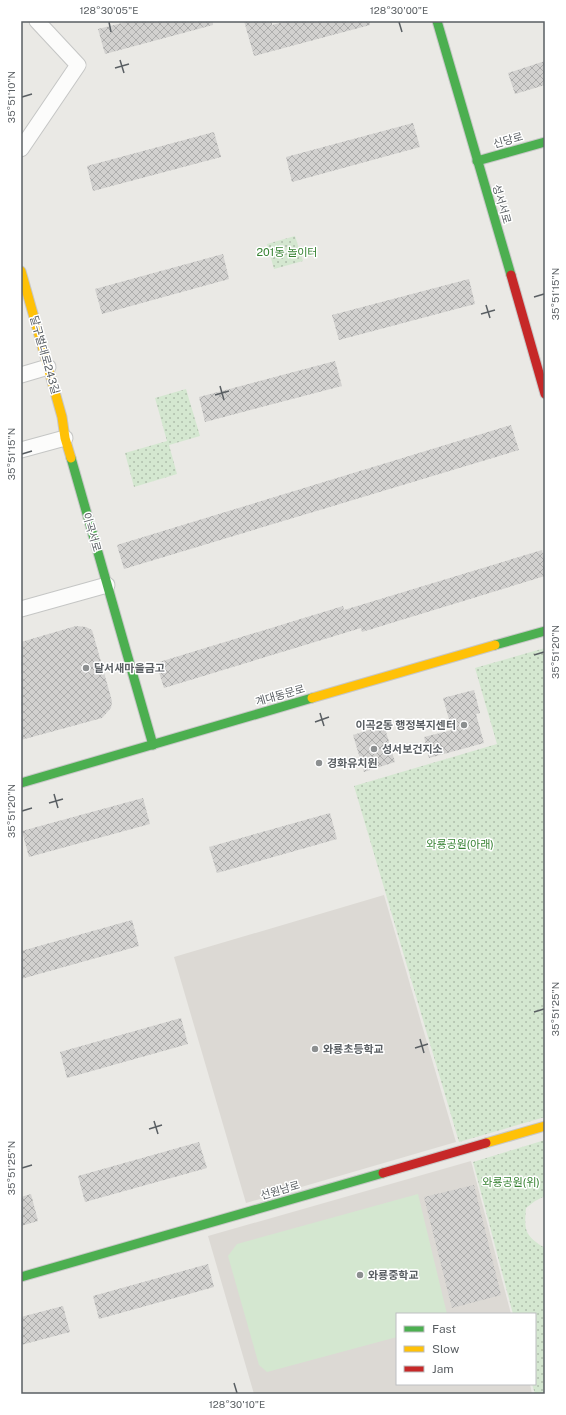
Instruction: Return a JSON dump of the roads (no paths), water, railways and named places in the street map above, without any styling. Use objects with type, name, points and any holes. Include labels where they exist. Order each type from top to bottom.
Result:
[{"type":"street","points":[[21,149],[78,65],[37,21]]},
{"type":"street","name":"성서서로","points":[[437,21],[545,394]]},
{"type":"street","name":"신당로","points":[[477,161],[545,142]]},
{"type":"street","name":"달구벌대로243길","points":[[21,271],[23,287],[62,417],[65,438]]},
{"type":"street","points":[[21,375],[48,367]]},
{"type":"street","points":[[21,450],[65,438]]},
{"type":"street","name":"이곡서로","points":[[65,438],[153,745]]},
{"type":"street","points":[[21,609],[107,585]]},
{"type":"street","name":"계대동문로","points":[[21,783],[545,631]]},
{"type":"street","name":"선원남로","points":[[21,1277],[545,1126]]},
{"type":"place","name":"달서새마을금고","points":[[86,668]]},
{"type":"place","name":"이곡2동 행정복지센터","points":[[464,725]]},
{"type":"place","name":"성서보건지소","points":[[374,749]]},
{"type":"place","name":"경화유치원","points":[[319,763]]},
{"type":"place","name":"와룡초등학교","points":[[315,1049]]},
{"type":"place","name":"와룡중학교","points":[[360,1275]]},
{"type":"park label","name":"201동 놀이터","points":[[287,252]]},
{"type":"park label","name":"와룡공원(아래)","points":[[460,844]]},
{"type":"park label","name":"와룡공원(위)","points":[[511,1182]]}]
